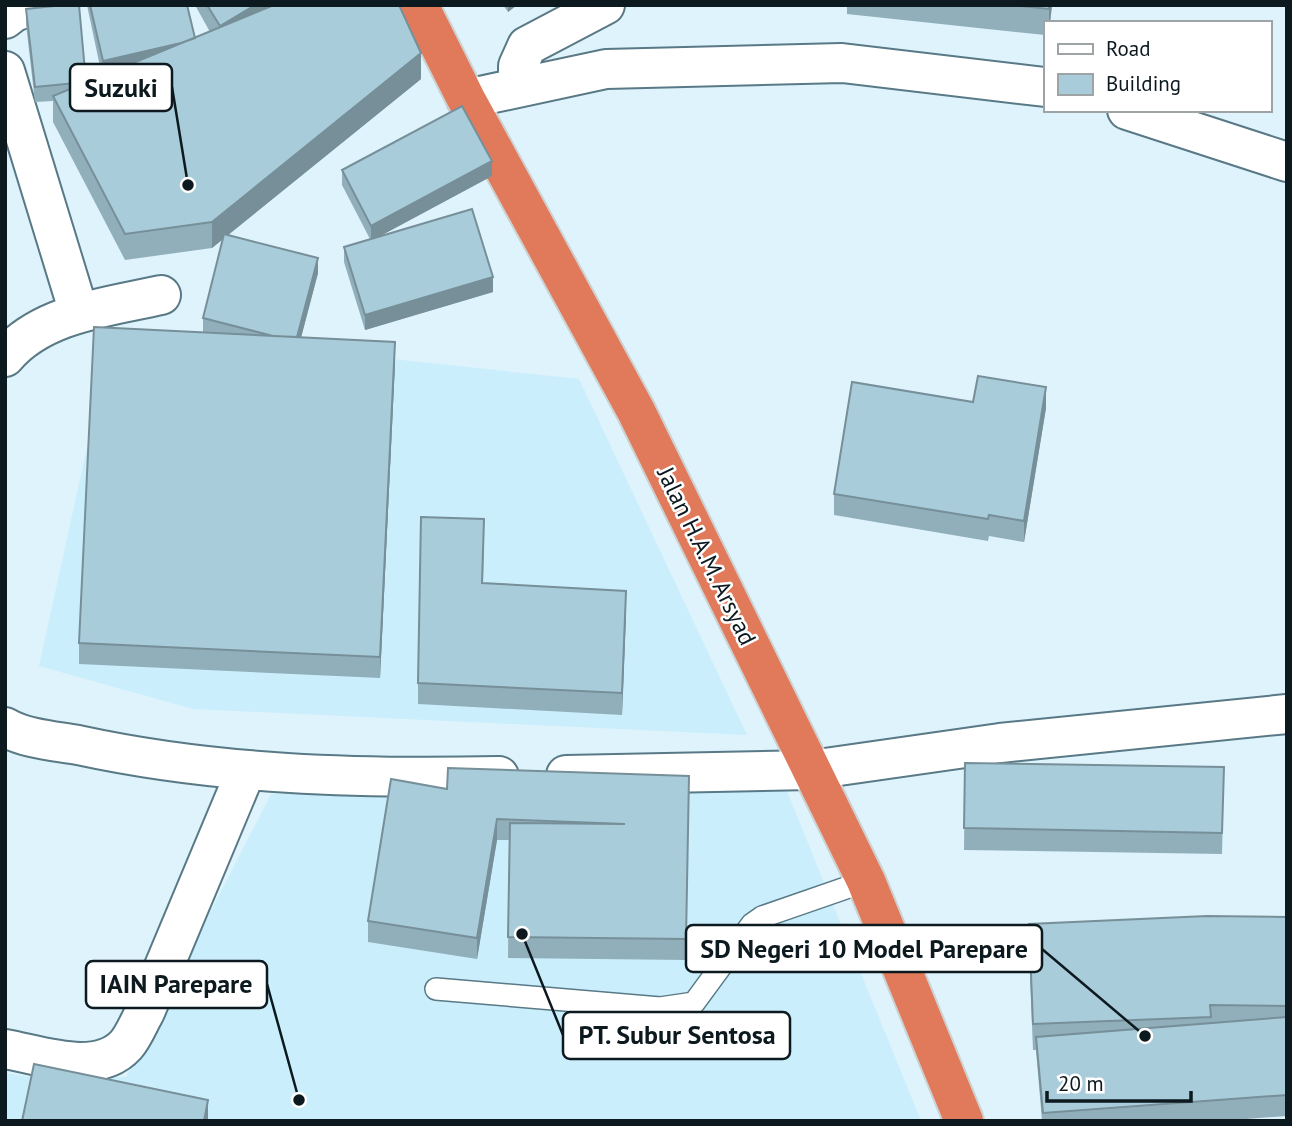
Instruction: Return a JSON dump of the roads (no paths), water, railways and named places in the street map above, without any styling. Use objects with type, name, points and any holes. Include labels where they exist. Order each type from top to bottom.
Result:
[{"type":"highway","name":"Jalan H.A.M. Arsyad","points":[[419,5],[466,99],[636,411],[866,881],[964,1121]]},
{"type":"street","points":[[5,19],[34,5]]},
{"type":"street","points":[[518,86],[518,66],[527,46],[605,5]]},
{"type":"street","points":[[466,99],[606,69],[842,63],[1044,87]]},
{"type":"street","points":[[5,71],[79,313]]},
{"type":"street","points":[[1133,112],[1287,162]]},
{"type":"street","points":[[5,357],[21,338],[79,313],[161,295]]},
{"type":"street","points":[[5,727],[152,760],[210,765],[244,772],[424,778],[811,770],[1013,741],[1287,714]]},
{"type":"street","points":[[5,1049],[82,1063],[108,1056],[125,1046],[145,1012],[244,772]]},
{"type":"lane","points":[[436,989],[660,1008],[681,1007],[694,1003],[752,924],[762,917],[866,881]]},
{"type":"lane","points":[[895,951],[1085,934]]},
{"type":"place","name":"Suzuki","points":[[188,185]]},
{"type":"place","name":"PT. Subur Sentosa","points":[[522,934]]},
{"type":"place","name":"SD Negeri 10 Model Parepare","points":[[1145,1036]]},
{"type":"place","name":"IAIN Parepare","points":[[299,1100]]}]
